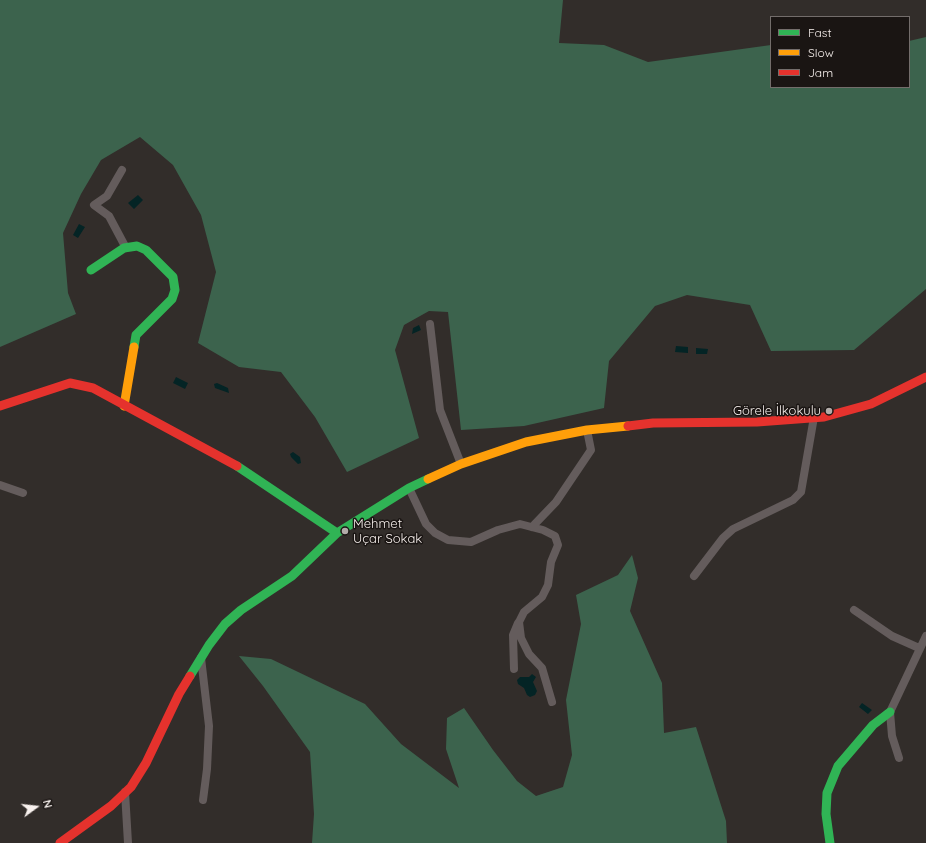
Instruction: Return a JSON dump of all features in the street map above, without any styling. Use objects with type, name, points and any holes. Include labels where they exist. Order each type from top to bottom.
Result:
[{"type":"street","points":[[122,170],[107,196],[94,205],[109,216],[126,248]]},
{"type":"street","points":[[91,270],[126,248],[137,246],[146,250],[170,271],[173,277],[175,290],[172,299],[162,311],[136,335],[126,386],[124,406]]},
{"type":"street","points":[[430,324],[440,410],[461,464]]},
{"type":"street","points":[[60,843],[111,806],[131,787],[146,763],[179,694],[201,658],[225,624],[241,610],[292,576],[337,533],[410,488],[442,471],[526,442],[587,430],[653,422],[757,422],[814,417],[847,412],[871,404],[926,377]]},
{"type":"street","points":[[0,406],[70,382],[93,388],[124,406],[234,463],[276,493],[337,533]]},
{"type":"street","points":[[694,576],[723,538],[733,529],[793,500],[800,492],[814,417]]},
{"type":"street","points":[[532,527],[556,502],[591,450],[587,430]]},
{"type":"street","points":[[0,485],[23,493]]},
{"type":"street","points":[[410,488],[426,524],[435,533],[448,540],[471,542],[498,530],[520,524],[555,536],[558,545],[551,562],[548,585],[542,597],[524,612],[513,635],[514,669]]},
{"type":"street","points":[[854,610],[892,636],[919,648]]},
{"type":"street","points":[[519,622],[521,638],[529,654],[542,668],[552,702]]},
{"type":"street","points":[[830,843],[826,814],[827,793],[838,766],[873,725],[890,712],[926,636]]},
{"type":"street","points":[[201,658],[209,726],[207,769],[203,800]]},
{"type":"street","points":[[890,712],[892,736],[899,758]]},
{"type":"street","points":[[125,792],[128,843]]},
{"type":"green space","points":[[0,0],[563,0],[559,43],[604,45],[648,62],[770,45],[770,88],[910,88],[910,41],[926,37],[926,289],[854,350],[771,351],[750,305],[687,295],[655,306],[609,361],[604,408],[524,426],[461,430],[448,312],[429,311],[404,325],[395,350],[419,438],[347,472],[315,417],[281,372],[239,367],[198,343],[216,272],[201,215],[173,165],[140,137],[101,160],[81,194],[63,233],[68,293],[76,314],[0,347]]},
{"type":"green space","points":[[632,555],[638,578],[630,611],[662,683],[664,733],[696,727],[726,821],[727,843],[312,843],[314,814],[310,752],[263,686],[239,656],[271,659],[365,704],[401,744],[459,788],[446,749],[447,718],[464,708],[493,750],[517,781],[536,796],[563,787],[572,755],[566,700],[581,624],[576,595],[618,575]]},
{"type":"water","points":[[138,195],[143,200],[134,209],[128,203]]},
{"type":"water","points":[[79,224],[85,227],[78,238],[73,235]]},
{"type":"water","points":[[419,325],[421,330],[412,334],[413,328]]},
{"type":"water","points":[[676,346],[688,347],[688,353],[675,352]]},
{"type":"water","points":[[696,348],[708,349],[707,354],[696,354]]},
{"type":"water","points":[[176,377],[188,383],[185,389],[173,383]]},
{"type":"water","points":[[217,383],[228,388],[229,393],[215,388],[214,384]]},
{"type":"water","points":[[293,452],[300,457],[301,463],[298,464],[291,457],[290,454]]},
{"type":"water","points":[[532,674],[536,677],[533,682],[537,691],[535,695],[530,697],[527,695],[524,688],[518,684],[517,680],[520,677],[529,677]]},
{"type":"water","points":[[862,703],[872,710],[868,714],[859,707]]},
{"type":"traffic: fast","points":[[91,270],[124,248],[137,246],[146,250],[173,277],[175,290],[172,299],[136,335],[134,347]]},
{"type":"traffic: fast","points":[[237,466],[337,533]]},
{"type":"traffic: fast","points":[[190,676],[209,645],[225,624],[241,610],[292,576],[337,533],[409,488],[428,479]]},
{"type":"traffic: fast","points":[[830,843],[826,814],[827,793],[838,766],[873,725],[890,712]]},
{"type":"traffic: slow","points":[[124,406],[134,347]]},
{"type":"traffic: slow","points":[[428,479],[461,464],[526,442],[587,430],[628,426]]},
{"type":"traffic: jam","points":[[628,426],[653,423],[757,422],[824,417],[871,404],[926,377]]},
{"type":"traffic: jam","points":[[0,406],[70,383],[93,388],[237,466]]},
{"type":"traffic: jam","points":[[60,843],[111,806],[131,787],[146,763],[179,694],[190,676]]},
{"type":"place","name":"Görele İlkokulu","points":[[829,411]]},
{"type":"place","name":"Mehmet Uçar Sokak","points":[[345,531]]}]
